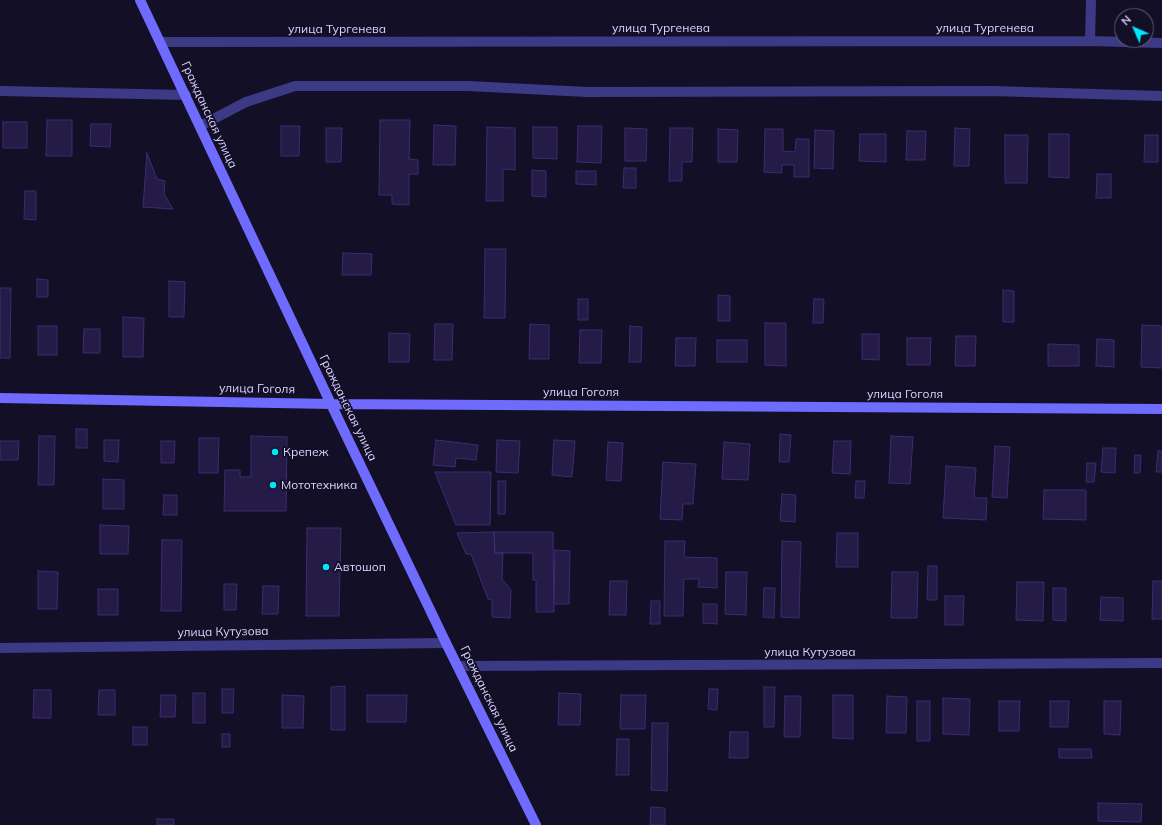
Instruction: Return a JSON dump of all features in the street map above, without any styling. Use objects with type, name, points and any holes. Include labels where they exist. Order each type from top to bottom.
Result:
[{"type":"main road","name":"Гражданская улица","points":[[140,0],[331,404],[446,643],[536,825]]},
{"type":"main road","name":"улица Гоголя","points":[[0,398],[331,404],[1162,409]]},
{"type":"street","points":[[1090,41],[1091,0]]},
{"type":"street","name":"улица Тургенева","points":[[160,42],[1090,41],[1162,43]]},
{"type":"street","points":[[200,126],[246,102],[295,86],[468,86],[587,92],[992,91],[1162,96]]},
{"type":"street","points":[[0,91],[186,95]]},
{"type":"street","name":"улица Кутузова","points":[[0,648],[446,643]]},
{"type":"street","name":"улица Кутузова","points":[[458,666],[1162,663]]},
{"type":"building","points":[[47,120],[72,120],[72,156],[46,156]]},
{"type":"building","points":[[380,120],[410,120],[409,159],[418,160],[418,174],[409,174],[409,205],[392,204],[392,195],[379,195]]},
{"type":"building","points":[[3,122],[27,122],[27,148],[3,148]]},
{"type":"building","points":[[91,124],[111,124],[110,147],[90,146]]},
{"type":"building","points":[[434,125],[456,126],[455,165],[433,165]]},
{"type":"building","points":[[281,126],[300,126],[299,156],[281,156]]},
{"type":"building","points":[[578,126],[602,126],[601,163],[577,162]]},
{"type":"building","points":[[487,127],[515,128],[515,170],[503,169],[503,201],[486,201]]},
{"type":"building","points":[[533,127],[557,127],[557,159],[533,158]]},
{"type":"building","points":[[326,128],[342,128],[341,162],[326,162]]},
{"type":"building","points":[[625,128],[647,129],[646,161],[625,161]]},
{"type":"building","points":[[670,128],[693,128],[692,162],[682,162],[682,181],[669,181]]},
{"type":"building","points":[[955,128],[970,129],[969,166],[954,166]]},
{"type":"building","points":[[718,129],[738,130],[737,162],[718,162]]},
{"type":"building","points":[[765,129],[783,129],[783,151],[795,152],[796,139],[809,139],[809,177],[794,177],[794,165],[782,165],[782,173],[764,172]]},
{"type":"building","points":[[815,130],[834,131],[833,169],[814,168]]},
{"type":"building","points":[[907,131],[926,131],[925,160],[906,160]]},
{"type":"building","points":[[860,134],[886,134],[886,162],[859,161]]},
{"type":"building","points":[[1049,134],[1069,134],[1069,178],[1049,177]]},
{"type":"building","points":[[1005,135],[1028,135],[1027,183],[1005,183]]},
{"type":"building","points":[[1145,135],[1158,135],[1158,162],[1144,162]]},
{"type":"building","points":[[147,153],[157,179],[165,181],[164,194],[173,209],[143,207]]},
{"type":"building","points":[[624,168],[636,168],[636,188],[623,188]]},
{"type":"building","points":[[532,170],[546,171],[546,197],[532,196]]},
{"type":"building","points":[[576,171],[596,171],[596,185],[576,184]]},
{"type":"building","points":[[1097,174],[1111,174],[1111,198],[1096,198]]},
{"type":"building","points":[[25,191],[36,191],[36,220],[24,219]]},
{"type":"building","points":[[485,249],[506,249],[505,318],[484,318]]},
{"type":"building","points":[[343,253],[372,254],[371,275],[342,275]]},
{"type":"building","points":[[37,279],[48,280],[48,297],[37,297]]},
{"type":"building","points":[[169,281],[185,282],[184,317],[169,317]]},
{"type":"building","points":[[0,288],[11,288],[10,358],[0,358]]},
{"type":"building","points":[[1003,290],[1014,291],[1014,322],[1003,322]]},
{"type":"building","points":[[718,295],[730,296],[730,321],[718,321]]},
{"type":"building","points":[[578,299],[588,299],[588,320],[578,320]]},
{"type":"building","points":[[814,299],[824,299],[823,323],[813,323]]},
{"type":"building","points":[[123,317],[144,318],[143,357],[123,357]]},
{"type":"building","points":[[765,323],[786,323],[786,366],[765,365]]},
{"type":"building","points":[[435,324],[453,324],[452,360],[434,360]]},
{"type":"building","points":[[530,324],[549,325],[549,359],[529,359]]},
{"type":"building","points":[[1142,325],[1162,326],[1162,368],[1141,367]]},
{"type":"building","points":[[38,326],[57,326],[57,355],[38,355]]},
{"type":"building","points":[[630,326],[642,327],[641,362],[629,362]]},
{"type":"building","points":[[84,329],[100,329],[100,353],[83,353]]},
{"type":"building","points":[[580,330],[602,330],[601,363],[579,363]]},
{"type":"building","points":[[389,333],[410,334],[409,362],[389,362]]},
{"type":"building","points":[[862,334],[879,334],[879,360],[862,359]]},
{"type":"building","points":[[956,336],[976,336],[975,366],[955,366]]},
{"type":"building","points":[[676,338],[696,338],[695,366],[675,366]]},
{"type":"building","points":[[907,338],[931,338],[930,365],[907,365]]},
{"type":"building","points":[[1097,339],[1114,340],[1114,367],[1096,366]]},
{"type":"building","points":[[717,340],[747,340],[747,362],[717,362]]},
{"type":"building","points":[[1048,344],[1079,345],[1079,366],[1048,366]]},
{"type":"building","points":[[76,429],[87,429],[87,448],[76,448]]},
{"type":"building","points":[[780,434],[791,435],[789,462],[779,462]]},
{"type":"building","points":[[39,436],[55,436],[54,485],[38,485]]},
{"type":"building","points":[[251,436],[287,437],[286,511],[224,511],[225,470],[240,470],[240,477],[251,477]]},
{"type":"building","points":[[891,436],[913,437],[910,484],[889,483]]},
{"type":"building","points":[[199,438],[219,438],[218,473],[199,473]]},
{"type":"building","points":[[104,440],[119,440],[118,462],[104,461]]},
{"type":"building","points":[[436,440],[478,445],[476,460],[456,458],[455,467],[433,465]]},
{"type":"building","points":[[497,440],[520,441],[518,473],[496,472]]},
{"type":"building","points":[[554,440],[575,441],[572,477],[552,475]]},
{"type":"building","points":[[0,441],[19,441],[18,460],[0,460]]},
{"type":"building","points":[[161,441],[175,441],[174,463],[161,463]]},
{"type":"building","points":[[834,441],[851,441],[850,474],[832,473]]},
{"type":"building","points":[[608,442],[623,443],[621,481],[606,480]]},
{"type":"building","points":[[724,442],[750,444],[748,480],[722,479]]},
{"type":"building","points":[[995,446],[1010,447],[1007,498],[992,497]]},
{"type":"building","points":[[1103,448],[1116,448],[1115,473],[1101,472]]},
{"type":"building","points":[[1158,451],[1162,451],[1162,472],[1156,472]]},
{"type":"building","points":[[1135,455],[1141,455],[1140,473],[1134,473]]},
{"type":"building","points":[[663,462],[696,464],[693,504],[683,504],[682,520],[660,519]]},
{"type":"building","points":[[1087,463],[1096,463],[1094,482],[1086,482]]},
{"type":"building","points":[[946,466],[976,468],[974,498],[987,498],[986,520],[943,518]]},
{"type":"building","points":[[435,472],[491,472],[490,525],[456,525]]},
{"type":"building","points":[[103,479],[124,480],[124,509],[103,509]]},
{"type":"building","points":[[498,481],[506,481],[505,514],[498,514]]},
{"type":"building","points":[[856,481],[865,481],[864,498],[855,498]]},
{"type":"building","points":[[1044,490],[1086,490],[1086,520],[1043,519]]},
{"type":"building","points":[[782,494],[796,495],[795,522],[780,521]]},
{"type":"building","points":[[164,495],[177,495],[177,515],[163,515]]},
{"type":"building","points":[[100,525],[129,526],[128,554],[100,554]]},
{"type":"building","points":[[307,528],[341,528],[339,616],[306,616]]},
{"type":"building","points":[[494,532],[495,553],[503,553],[502,579],[511,590],[510,618],[492,617],[492,600],[488,599],[471,554],[466,554],[457,533]]},
{"type":"building","points":[[494,532],[553,532],[554,612],[536,612],[536,580],[533,580],[533,553],[495,553]]},
{"type":"building","points":[[837,533],[858,533],[858,567],[836,567]]},
{"type":"building","points":[[162,540],[182,540],[181,611],[161,611]]},
{"type":"building","points":[[665,541],[685,541],[684,557],[717,558],[717,588],[698,587],[699,579],[684,579],[683,616],[664,616]]},
{"type":"building","points":[[782,541],[801,542],[799,618],[781,617]]},
{"type":"building","points":[[555,550],[570,551],[569,604],[554,604]]},
{"type":"building","points":[[928,566],[937,566],[937,600],[927,600]]},
{"type":"building","points":[[38,571],[58,572],[57,609],[38,609]]},
{"type":"building","points":[[726,572],[747,572],[746,615],[725,614]]},
{"type":"building","points":[[892,572],[918,572],[917,618],[891,618]]},
{"type":"building","points":[[610,581],[627,581],[626,615],[609,615]]},
{"type":"building","points":[[1153,581],[1162,581],[1162,619],[1152,619]]},
{"type":"building","points":[[1017,582],[1044,582],[1043,621],[1016,620]]},
{"type":"building","points":[[224,584],[237,584],[236,610],[224,610]]},
{"type":"building","points":[[263,586],[279,586],[278,614],[262,614]]},
{"type":"building","points":[[764,588],[775,588],[774,618],[763,617]]},
{"type":"building","points":[[1053,588],[1066,588],[1066,621],[1053,620]]},
{"type":"building","points":[[98,589],[118,589],[118,615],[98,615]]},
{"type":"building","points":[[945,596],[964,596],[963,625],[945,625]]},
{"type":"building","points":[[1101,597],[1123,598],[1123,621],[1100,620]]},
{"type":"building","points":[[651,601],[660,601],[660,624],[650,624]]},
{"type":"building","points":[[703,604],[717,604],[717,624],[703,623]]},
{"type":"building","points":[[345,686],[345,730],[331,730],[331,687]]},
{"type":"building","points":[[764,687],[775,687],[774,727],[764,727]]},
{"type":"building","points":[[222,689],[234,689],[233,713],[222,713]]},
{"type":"building","points":[[709,689],[718,689],[717,710],[708,709]]},
{"type":"building","points":[[34,690],[51,690],[51,718],[33,718]]},
{"type":"building","points":[[99,690],[115,690],[115,715],[98,715]]},
{"type":"building","points":[[193,693],[205,693],[205,723],[193,723]]},
{"type":"building","points":[[559,693],[581,694],[580,725],[558,725]]},
{"type":"building","points":[[161,695],[176,695],[175,717],[160,717]]},
{"type":"building","points":[[282,695],[304,696],[303,728],[282,728]]},
{"type":"building","points":[[367,695],[407,695],[406,722],[367,722]]},
{"type":"building","points":[[621,695],[646,695],[645,729],[620,729]]},
{"type":"building","points":[[833,695],[853,695],[853,739],[833,738]]},
{"type":"building","points":[[785,696],[801,696],[800,737],[784,737]]},
{"type":"building","points":[[887,696],[907,697],[906,733],[886,733]]},
{"type":"building","points":[[943,698],[970,699],[969,735],[943,734]]},
{"type":"building","points":[[917,701],[930,701],[930,741],[917,741]]},
{"type":"building","points":[[999,701],[1020,701],[1019,731],[999,731]]},
{"type":"building","points":[[1050,701],[1069,701],[1068,727],[1050,727]]},
{"type":"building","points":[[1104,701],[1121,701],[1120,735],[1104,734]]},
{"type":"building","points":[[652,723],[668,723],[667,791],[651,790]]},
{"type":"building","points":[[133,727],[147,727],[147,745],[133,745]]},
{"type":"building","points":[[730,732],[748,732],[748,758],[729,758]]},
{"type":"building","points":[[222,734],[230,734],[230,747],[222,747]]},
{"type":"building","points":[[617,739],[629,739],[629,775],[616,775]]},
{"type":"building","points":[[1059,749],[1091,749],[1092,758],[1059,758]]},
{"type":"building","points":[[1098,803],[1142,804],[1141,822],[1098,821]]},
{"type":"building","points":[[651,807],[665,808],[665,825],[650,825]]},
{"type":"building","points":[[157,819],[174,819],[174,825],[157,825]]},
{"type":"place","name":"Крепеж","points":[[275,452]]},
{"type":"place","name":"Мототехника","points":[[273,485]]},
{"type":"place","name":"Автошоп","points":[[326,567]]}]
